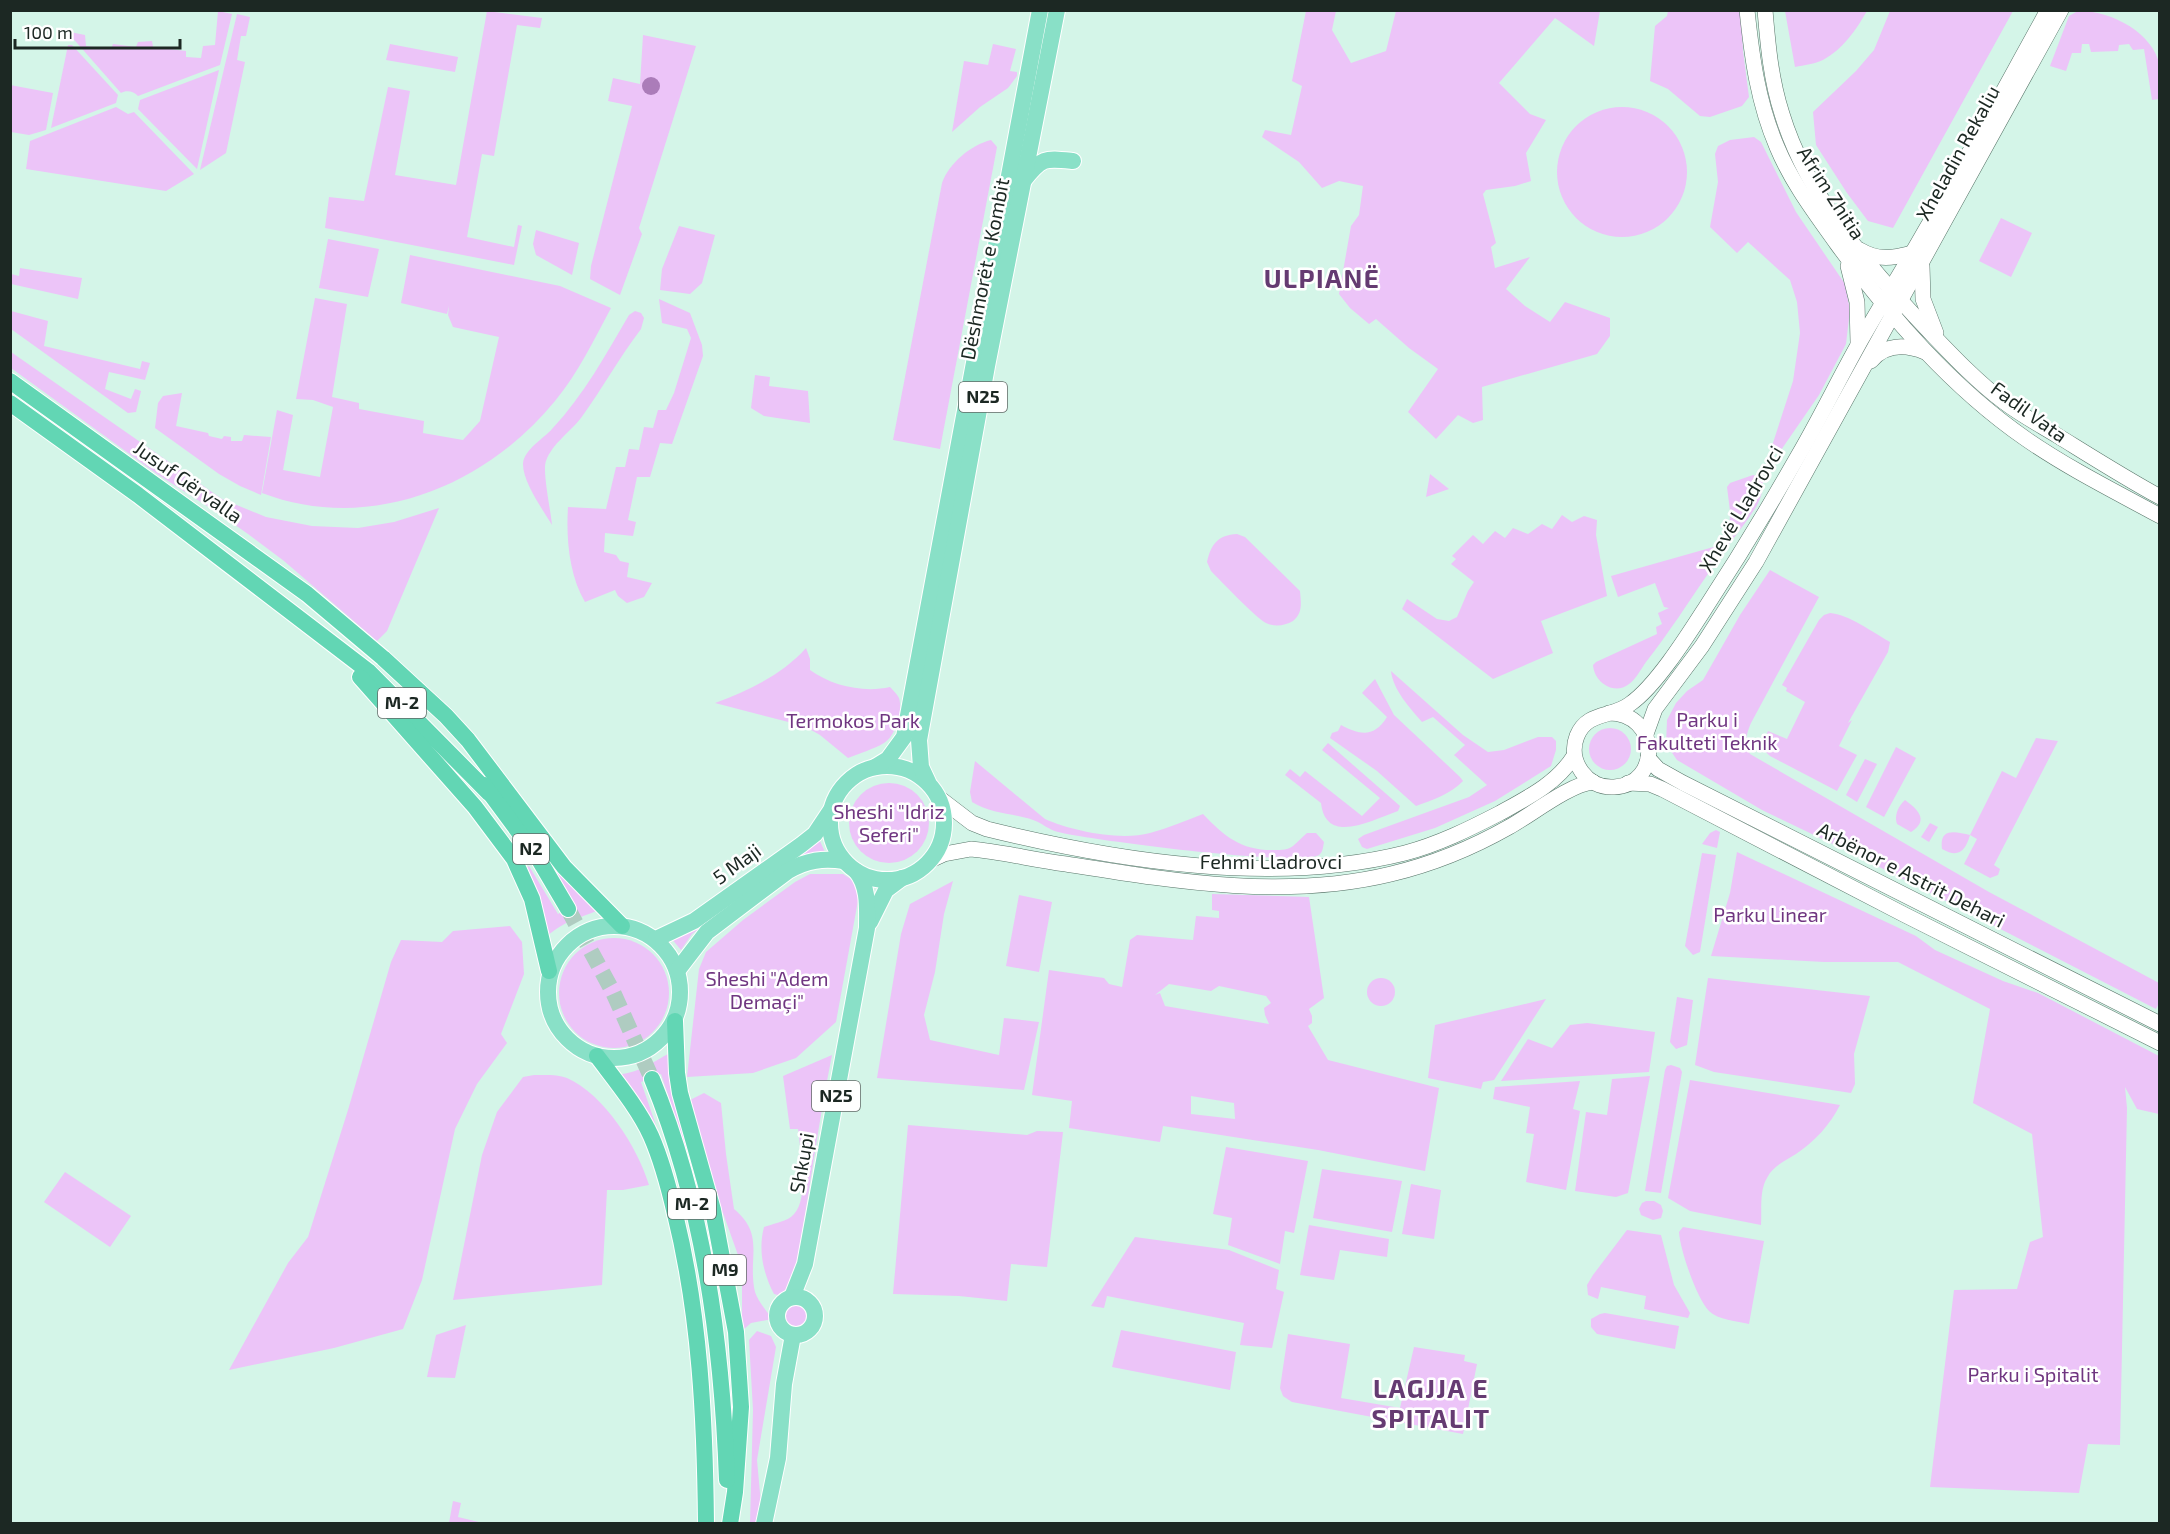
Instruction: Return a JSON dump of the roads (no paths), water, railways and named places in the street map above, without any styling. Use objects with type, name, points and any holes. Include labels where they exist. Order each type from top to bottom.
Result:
[{"type":"highway","name":"Jusuf Gërvalla","points":[[10,381],[193,511],[306,594],[338,621]]},
{"type":"highway","name":"Jusuf Gërvalla","points":[[10,403],[138,495],[306,624]]},
{"type":"highway","name":"M-2","points":[[338,621],[442,731],[471,766],[489,793]]},
{"type":"highway","points":[[338,621],[383,658],[446,716],[492,770],[564,867],[622,926]]},
{"type":"highway","name":"M-2","points":[[306,624],[369,670],[489,793]]},
{"type":"highway","points":[[306,624],[356,673],[412,734],[475,807],[514,859],[532,900],[549,971]]},
{"type":"highway","name":"N2","points":[[489,793],[538,858],[568,909]]},
{"type":"highway","name":"M9","points":[[675,1021],[680,1093],[712,1210],[736,1332],[741,1407],[739,1452],[729,1524]]},
{"type":"highway","name":"M9","points":[[597,1056],[650,1134],[664,1171],[681,1240],[692,1303],[699,1365],[706,1524]]},
{"type":"highway","name":"M-2","points":[[652,1079],[667,1117],[688,1187],[705,1262],[724,1403],[729,1524]]},
{"type":"highway","name":"M-2","points":[[713,1524],[717,1449],[715,1333]]},
{"type":"main road","name":"Dëshmorët e Kombit","points":[[875,767],[888,759],[904,737],[1040,10]]},
{"type":"main road","name":"Dëshmorët e Kombit","points":[[928,782],[921,767],[919,740],[987,366],[1057,10]]},
{"type":"main road","name":"Afrim Zhitia","points":[[1747,10],[1752,63],[1777,147],[1807,202],[1848,248],[1896,295]]},
{"type":"main road","name":"Afrim Zhitia","points":[[1765,10],[1770,63],[1782,114],[1801,163],[1848,248],[1882,303],[1893,315]]},
{"type":"main road","name":"Xheladin Rekaliu","points":[[1893,315],[1896,295],[2048,10]]},
{"type":"main road","name":"Xheladin Rekaliu","points":[[1918,255],[2061,10]]},
{"type":"main road","points":[[1023,180],[1037,164],[1046,160],[1073,161]]},
{"type":"main road","points":[[1858,345],[1857,302],[1848,248],[1871,257],[1889,259],[1918,255],[1923,299],[1935,348],[1907,346],[1889,348],[1875,356],[1863,370]]},
{"type":"main road","name":"Xheladin Rekaliu","points":[[1882,303],[1896,295]]},
{"type":"main road","name":"Fadil Vata","points":[[1896,295],[1977,400],[2026,439],[2074,470],[2160,516]]},
{"type":"main road","name":"Xhevë Lladrovci","points":[[1609,713],[1622,710],[1639,697],[1668,662],[1706,607],[1776,495],[1882,303]]},
{"type":"main road","name":"Fadil Vata","points":[[1893,315],[2005,403],[2133,483],[2160,496]]},
{"type":"main road","name":"Xhevë Lladrovci","points":[[1646,734],[1655,709],[1702,646],[1756,562],[1893,315]]},
{"type":"main road","points":[[1609,713],[1620,714],[1631,718],[1646,734],[1649,748],[1648,759],[1639,776],[1628,783],[1611,787],[1593,782],[1583,774],[1575,756],[1575,741],[1582,728],[1594,717],[1609,713]]},
{"type":"main road","name":"Fehmi Lladrovci","points":[[938,797],[972,824],[1092,850],[1139,858],[1228,867],[1341,866],[1405,853],[1476,827],[1553,781],[1567,768],[1575,756]]},
{"type":"main road","name":"Arbënor e Astrit Dehari","points":[[1648,759],[1658,769],[1674,779],[2160,1024]]},
{"type":"main road","points":[[886,766],[904,769],[928,782],[944,812],[944,829],[940,845],[931,860],[918,871],[902,878],[884,880],[869,877],[850,866],[834,843],[830,826],[832,809],[838,793],[851,779],[875,767],[886,766]]},
{"type":"main road","name":"Fehmi Lladrovci","points":[[931,860],[944,854],[972,849],[1191,883],[1232,886],[1343,884],[1402,872],[1452,855],[1510,827],[1576,787],[1593,782]]},
{"type":"main road","name":"Arbënor e Astrit Dehari","points":[[1628,783],[1650,784],[1662,789],[1905,915],[2160,1043]]},
{"type":"main road","name":"5 Maji","points":[[656,939],[694,921],[801,845],[815,834],[832,809]]},
{"type":"main road","name":"5 Maji","points":[[677,971],[707,932],[788,871],[798,865],[821,859],[850,866]]},
{"type":"main road","name":"Shkupi","points":[[850,866],[862,879],[864,885],[867,928]]},
{"type":"main road","name":"Shkupi","points":[[793,1335],[808,1331],[814,1323],[815,1314],[800,1299],[867,928],[879,899],[886,890],[902,878]]},
{"type":"main road","points":[[622,926],[642,931],[656,939],[670,957],[681,985],[680,1004],[675,1021],[658,1042],[639,1054],[618,1058],[597,1056],[576,1046],[561,1030],[549,1011],[545,990],[549,971],[559,952],[578,936],[598,927],[622,926]]},
{"type":"main road","points":[[765,1521],[778,1458],[784,1384],[793,1335],[785,1332],[777,1316],[784,1301],[800,1299]]},
{"type":"tunnel","points":[[568,909],[613,992],[652,1079]]},
{"type":"district","name":"ULPIANË","points":[[1322,279]]},
{"type":"district","name":"LAGJJA E SPITALIT","points":[[1431,1404]]},
{"type":"park label","name":"Termokos Park","points":[[853,721]]},
{"type":"park label","name":"Parku i Fakulteti Teknik","points":[[1707,732]]},
{"type":"park label","name":"Sheshi \"Idriz Seferi\"","points":[[889,824]]},
{"type":"park label","name":"Parku Linear","points":[[1770,915]]},
{"type":"park label","name":"Sheshi \"Adem Demaçi\"","points":[[767,990]]},
{"type":"park label","name":"Parku i Spitalit","points":[[2033,1375]]}]
